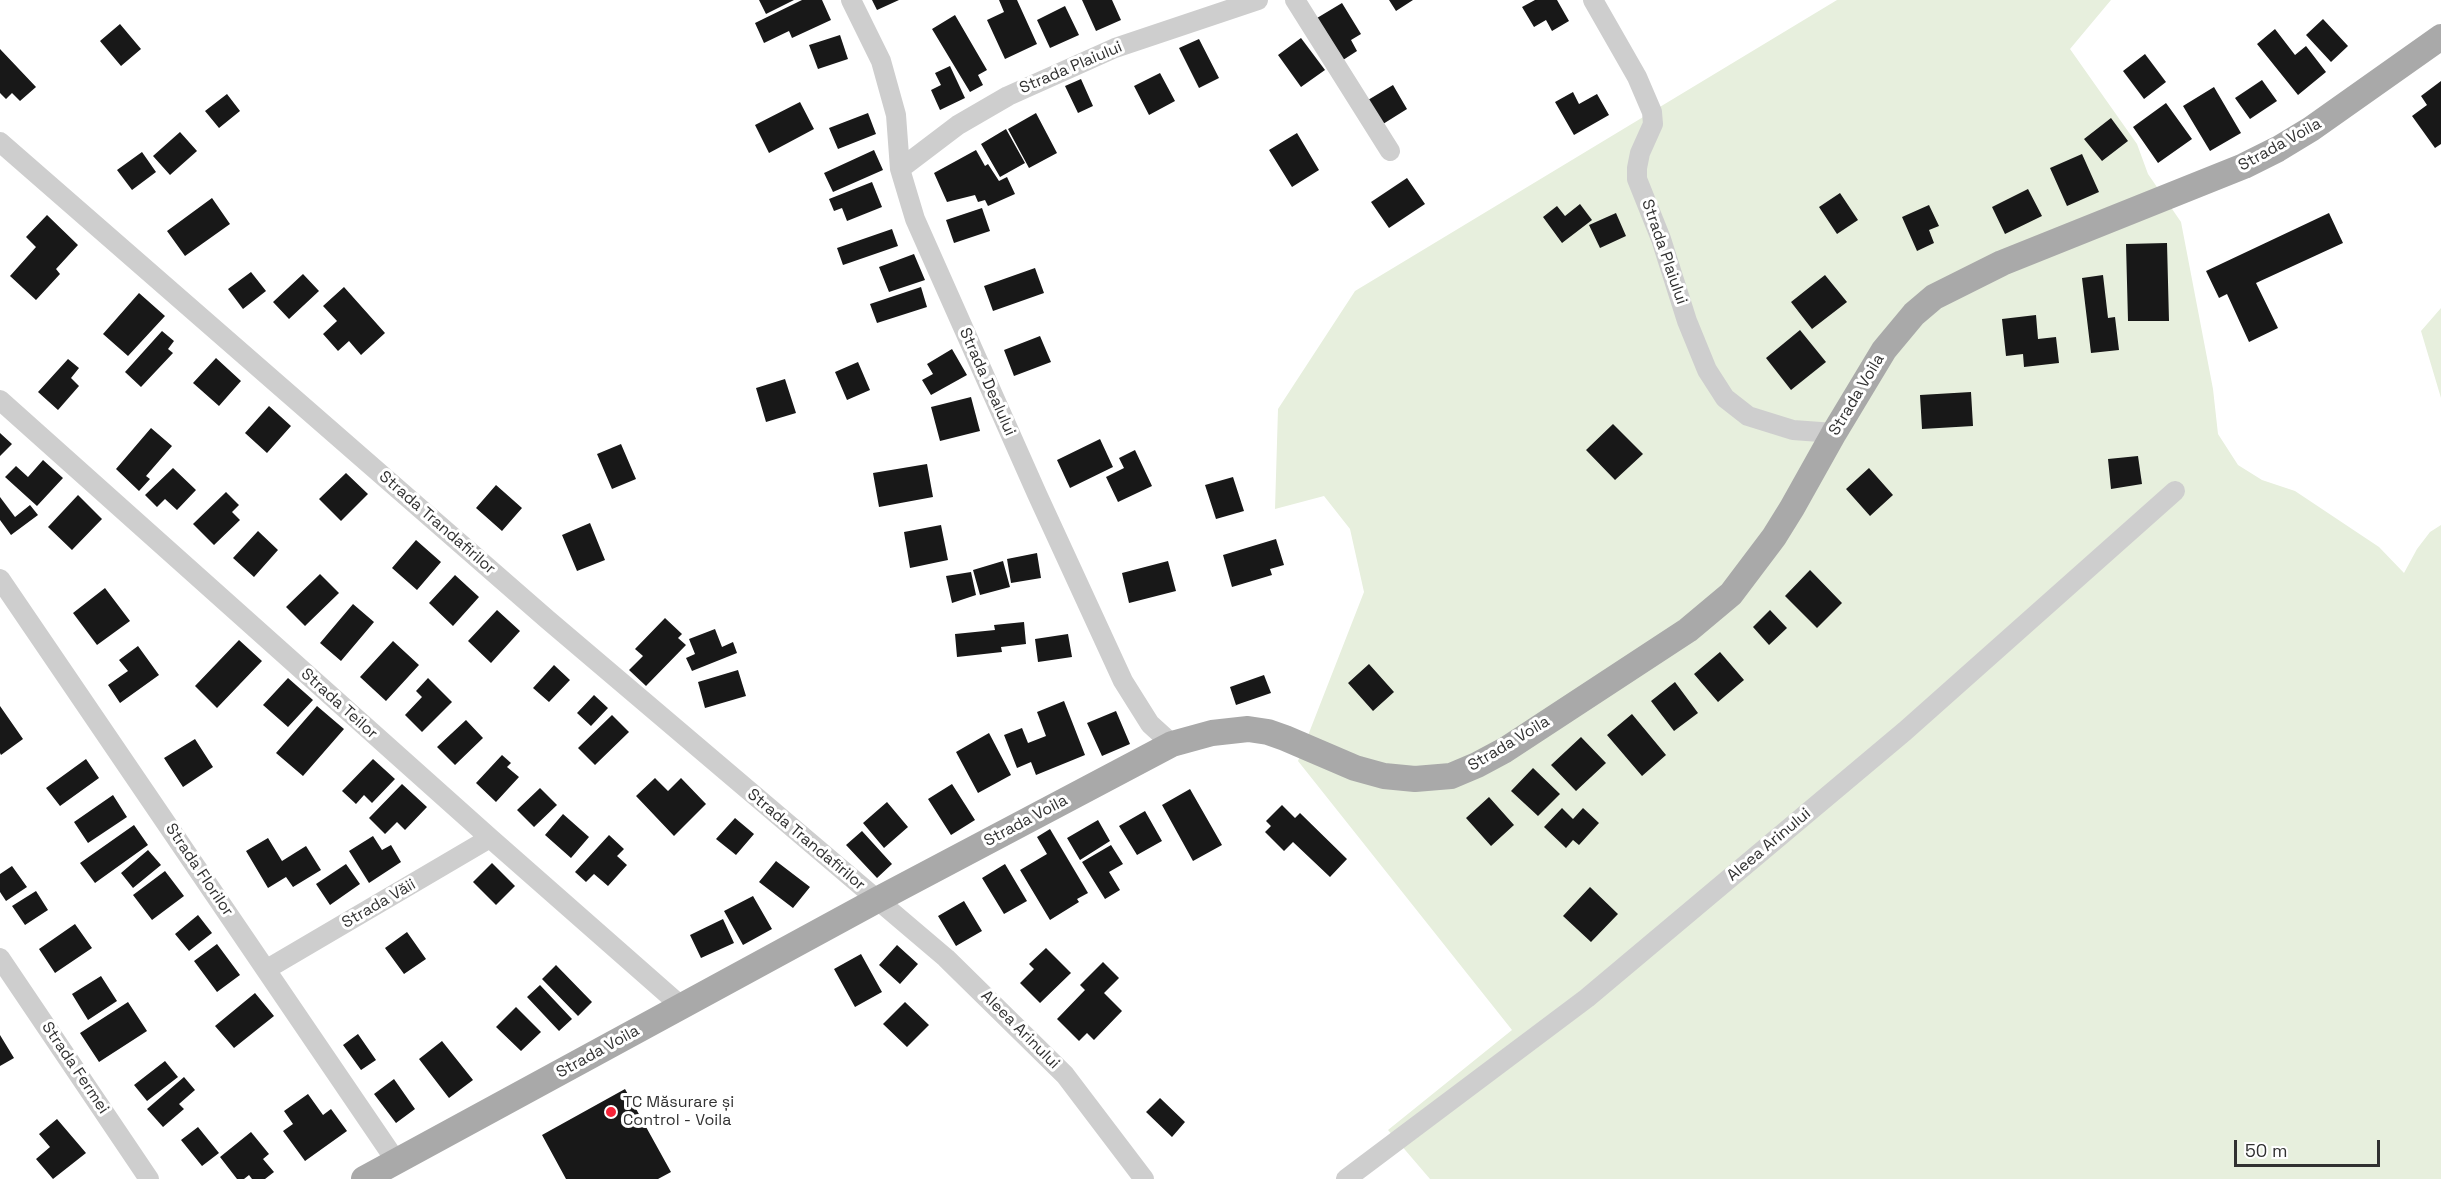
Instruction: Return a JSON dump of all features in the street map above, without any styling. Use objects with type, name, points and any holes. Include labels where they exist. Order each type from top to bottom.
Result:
[{"type":"main road","name":"Strada Voila","points":[[364,1179],[877,900],[1172,744],[1212,733],[1248,729],[1269,732],[1355,768],[1384,776],[1415,780],[1451,776],[1505,750],[1707,616],[1731,594],[1774,537],[1868,375],[1897,332],[1934,297],[2002,263],[2244,166],[2278,149],[2312,129],[2441,37]]},
{"type":"street","name":"Strada Dealului","points":[[851,0],[881,61],[896,115],[900,169],[915,219],[1123,681],[1150,724],[1172,744]]},
{"type":"street","name":"Strada Plaiului","points":[[900,169],[958,125],[1008,96],[1115,48],[1258,0]]},
{"type":"street","points":[[1295,0],[1390,151]]},
{"type":"street","name":"Strada Plaiului","points":[[1593,0],[1637,77],[1652,112],[1653,124],[1640,153],[1637,179],[1661,239],[1707,370],[1725,398],[1749,416],[1794,430],[1834,434]]},
{"type":"street","name":"Strada Trandafirilor","points":[[0,142],[548,621],[877,900]]},
{"type":"street","name":"Strada Teilor","points":[[0,400],[681,1006]]},
{"type":"street","name":"Aleea Arinului","points":[[1346,1179],[1596,990],[1905,732],[2175,491]]},
{"type":"street","name":"Strada Florilor","points":[[0,579],[396,1161]]},
{"type":"street","name":"Strada Văii","points":[[267,969],[490,838]]},
{"type":"street","name":"Aleea Arinului","points":[[877,900],[946,958],[1065,1075],[1144,1179]]},
{"type":"street","name":"Strada Fermei","points":[[0,958],[149,1179]]},
{"type":"green space","points":[[1837,0],[2111,0],[2070,49],[2137,144],[2148,174],[2181,222],[2213,389],[2218,434],[2238,465],[2262,480],[2295,491],[2379,547],[2404,573],[2417,549],[2430,532],[2441,525],[2441,1179],[1430,1179],[1388,1130],[1512,1030],[1298,761],[1364,592],[1350,529],[1324,496],[1275,509],[1278,409],[1355,291]]},
{"type":"green space","points":[[2441,308],[2441,398],[2421,331]]},
{"type":"building","points":[[759,0],[794,0],[766,14]]},
{"type":"building","points":[[802,0],[822,0],[831,20],[792,38],[789,31],[764,43],[755,23]]},
{"type":"building","points":[[872,0],[899,0],[877,10]]},
{"type":"building","points":[[999,0],[1017,0],[1037,44],[1005,59],[987,20],[1004,12]]},
{"type":"building","points":[[1082,0],[1112,0],[1121,20],[1096,31]]},
{"type":"building","points":[[1389,0],[1413,0],[1396,11]]},
{"type":"building","points":[[1535,0],[1557,0],[1569,21],[1552,31],[1546,20],[1534,27],[1522,7]]},
{"type":"building","points":[[1342,3],[1361,34],[1351,40],[1357,51],[1343,60],[1317,18]]},
{"type":"building","points":[[1065,6],[1079,35],[1050,48],[1037,20]]},
{"type":"building","points":[[955,15],[987,70],[978,75],[983,85],[970,92],[932,29]]},
{"type":"building","points":[[2323,19],[2348,46],[2331,62],[2306,35]]},
{"type":"building","points":[[120,24],[141,49],[121,66],[100,41]]},
{"type":"building","points":[[2275,29],[2295,55],[2306,46],[2326,72],[2298,95],[2257,44]]},
{"type":"building","points":[[840,35],[848,59],[818,69],[809,45]]},
{"type":"building","points":[[1301,38],[1325,70],[1301,87],[1278,55]]},
{"type":"building","points":[[1199,39],[1219,78],[1199,88],[1179,48]]},
{"type":"building","points":[[0,49],[36,87],[20,101],[12,93],[6,99],[0,93]]},
{"type":"building","points":[[2145,54],[2166,82],[2144,99],[2123,71]]},
{"type":"building","points":[[950,66],[965,98],[940,110],[931,90],[941,85],[935,73]]},
{"type":"building","points":[[1160,73],[1175,101],[1149,115],[1134,86]]},
{"type":"building","points":[[1081,79],[1093,106],[1078,113],[1065,86]]},
{"type":"building","points":[[2262,80],[2277,101],[2250,119],[2235,98]]},
{"type":"building","points":[[2441,81],[2441,144],[2435,148],[2412,116],[2427,105],[2421,96]]},
{"type":"building","points":[[1393,85],[1407,109],[1383,124],[1368,100]]},
{"type":"building","points":[[2214,87],[2241,133],[2210,151],[2183,106]]},
{"type":"building","points":[[1573,92],[1579,104],[1597,94],[1609,115],[1574,135],[1555,102]]},
{"type":"building","points":[[227,94],[240,111],[219,128],[205,111]]},
{"type":"building","points":[[800,102],[814,129],[769,153],[755,125]]},
{"type":"building","points":[[2166,103],[2192,139],[2158,163],[2133,127]]},
{"type":"building","points":[[868,113],[876,134],[838,149],[829,128]]},
{"type":"building","points":[[1036,113],[1057,153],[1029,168],[1008,129]]},
{"type":"building","points":[[2111,118],[2128,141],[2102,161],[2084,139]]},
{"type":"building","points":[[1006,129],[1025,163],[1000,177],[981,144]]},
{"type":"building","points":[[180,132],[197,151],[170,175],[153,156]]},
{"type":"building","points":[[1297,133],[1319,170],[1292,187],[1269,150]]},
{"type":"building","points":[[874,150],[883,170],[833,192],[824,173]]},
{"type":"building","points":[[976,150],[985,166],[988,164],[999,181],[1007,177],[1015,194],[988,206],[985,200],[978,202],[975,195],[947,202],[934,173]]},
{"type":"building","points":[[142,152],[156,172],[132,190],[117,170]]},
{"type":"building","points":[[2082,154],[2099,192],[2067,206],[2050,168]]},
{"type":"building","points":[[1407,178],[1425,204],[1389,228],[1371,202]]},
{"type":"building","points":[[872,182],[882,207],[847,221],[842,208],[834,211],[829,199]]},
{"type":"building","points":[[2028,189],[2042,216],[2005,234],[1992,207]]},
{"type":"building","points":[[1840,193],[1858,220],[1837,234],[1819,207]]},
{"type":"building","points":[[212,198],[230,224],[185,256],[167,231]]},
{"type":"building","points":[[1580,204],[1592,220],[1562,243],[1543,217],[1557,206],[1565,216]]},
{"type":"building","points":[[1929,205],[1939,226],[1929,230],[1934,243],[1917,251],[1902,217]]},
{"type":"building","points":[[982,208],[990,231],[954,243],[946,220]]},
{"type":"building","points":[[1616,213],[1626,236],[1600,248],[1589,225]]},
{"type":"building","points":[[2329,213],[2343,243],[2256,283],[2278,328],[2249,342],[2227,294],[2219,298],[2206,271]]},
{"type":"building","points":[[47,215],[78,245],[56,269],[60,274],[36,300],[10,276],[36,247],[26,237]]},
{"type":"building","points":[[892,229],[898,246],[843,265],[837,248]]},
{"type":"building","points":[[2167,243],[2169,321],[2128,321],[2126,244]]},
{"type":"building","points":[[914,254],[925,280],[889,292],[879,267]]},
{"type":"building","points":[[1035,268],[1044,293],[993,311],[984,286]]},
{"type":"building","points":[[251,272],[266,291],[243,309],[228,289]]},
{"type":"building","points":[[303,274],[319,291],[289,319],[273,302]]},
{"type":"building","points":[[1825,275],[1847,302],[1812,329],[1791,302]]},
{"type":"building","points":[[2103,275],[2108,318],[2115,317],[2119,350],[2091,353],[2082,278]]},
{"type":"building","points":[[344,287],[385,333],[361,355],[349,341],[338,351],[323,334],[337,321],[323,306]]},
{"type":"building","points":[[921,287],[927,307],[877,323],[870,304]]},
{"type":"building","points":[[139,293],[165,316],[128,356],[103,334]]},
{"type":"building","points":[[2036,315],[2038,339],[2056,337],[2059,363],[2024,367],[2023,354],[2006,356],[2002,319]]},
{"type":"building","points":[[1800,330],[1826,362],[1791,390],[1766,358]]},
{"type":"building","points":[[162,331],[174,341],[168,349],[173,353],[141,387],[125,372]]},
{"type":"building","points":[[1040,336],[1051,362],[1014,376],[1004,350]]},
{"type":"building","points":[[952,349],[967,375],[931,395],[922,380],[933,374],[927,364]]},
{"type":"building","points":[[216,358],[241,381],[219,406],[193,383]]},
{"type":"building","points":[[68,359],[79,368],[71,378],[79,386],[58,410],[38,392]]},
{"type":"building","points":[[858,362],[870,390],[847,400],[835,372]]},
{"type":"building","points":[[785,379],[796,413],[766,422],[756,388]]},
{"type":"building","points":[[1971,392],[1973,426],[1922,429],[1920,395]]},
{"type":"building","points":[[971,397],[980,431],[940,441],[931,407]]},
{"type":"building","points":[[269,406],[291,426],[267,453],[245,433]]},
{"type":"building","points":[[1613,424],[1643,454],[1615,480],[1586,450]]},
{"type":"building","points":[[151,428],[172,446],[146,476],[150,479],[139,491],[116,469]]},
{"type":"building","points":[[0,433],[12,444],[0,456]]},
{"type":"building","points":[[1100,439],[1113,467],[1070,488],[1057,460]]},
{"type":"building","points":[[621,444],[636,479],[612,489],[597,454]]},
{"type":"building","points":[[1135,450],[1152,486],[1118,502],[1106,477],[1124,468],[1119,458]]},
{"type":"building","points":[[2138,456],[2142,484],[2111,489],[2108,459]]},
{"type":"building","points":[[43,460],[63,478],[37,506],[5,477],[16,466],[28,477]]},
{"type":"building","points":[[927,464],[933,497],[879,507],[873,473]]},
{"type":"building","points":[[173,468],[196,490],[177,510],[165,499],[157,507],[145,495]]},
{"type":"building","points":[[1869,468],[1893,495],[1870,516],[1846,489]]},
{"type":"building","points":[[346,473],[368,494],[341,521],[319,499]]},
{"type":"building","points":[[1233,477],[1244,511],[1216,519],[1205,485]]},
{"type":"building","points":[[496,485],[522,508],[502,531],[476,508]]},
{"type":"building","points":[[226,492],[239,505],[232,512],[240,520],[214,545],[193,524]]},
{"type":"building","points":[[78,495],[102,519],[72,550],[48,527]]},
{"type":"building","points":[[0,497],[15,517],[30,505],[38,515],[11,535],[0,520]]},
{"type":"building","points":[[590,523],[605,560],[577,571],[562,535]]},
{"type":"building","points":[[941,525],[948,560],[910,568],[904,532]]},
{"type":"building","points":[[258,531],[278,550],[254,577],[233,558]]},
{"type":"building","points":[[1276,539],[1284,565],[1270,569],[1272,575],[1232,587],[1223,555]]},
{"type":"building","points":[[416,540],[441,562],[417,590],[392,568]]},
{"type":"building","points":[[1037,553],[1041,578],[1011,583],[1007,559]]},
{"type":"building","points":[[1003,561],[1010,587],[980,595],[973,570]]},
{"type":"building","points":[[1168,561],[1176,591],[1129,603],[1122,573]]},
{"type":"building","points":[[1810,570],[1842,603],[1817,628],[1785,596]]},
{"type":"building","points":[[971,572],[976,595],[952,603],[946,576]]},
{"type":"building","points":[[320,574],[339,593],[305,626],[286,607]]},
{"type":"building","points":[[455,575],[479,597],[453,626],[429,603]]},
{"type":"building","points":[[105,588],[130,621],[97,645],[73,613]]},
{"type":"building","points":[[353,604],[374,622],[341,661],[320,643]]},
{"type":"building","points":[[497,610],[520,631],[491,663],[468,641]]},
{"type":"building","points":[[1770,610],[1787,628],[1769,645],[1753,627]]},
{"type":"building","points":[[665,618],[682,634],[678,638],[686,645],[646,686],[629,670],[643,656],[635,649]]},
{"type":"building","points":[[1024,622],[1026,644],[1001,647],[1002,652],[957,657],[955,634],[995,630],[994,625]]},
{"type":"building","points":[[715,629],[722,647],[733,642],[737,653],[692,671],[686,658],[695,654],[689,639]]},
{"type":"building","points":[[1068,634],[1072,657],[1038,662],[1035,639]]},
{"type":"building","points":[[239,640],[262,661],[217,708],[195,686]]},
{"type":"building","points":[[393,641],[419,665],[386,701],[360,677]]},
{"type":"building","points":[[138,646],[159,675],[120,703],[108,685],[128,671],[119,660]]},
{"type":"building","points":[[1720,652],[1744,680],[1718,702],[1694,674]]},
{"type":"building","points":[[1369,664],[1394,692],[1373,711],[1348,683]]},
{"type":"building","points":[[554,665],[570,680],[549,702],[533,688]]},
{"type":"building","points":[[738,670],[746,696],[705,708],[698,682]]},
{"type":"building","points":[[1264,675],[1271,693],[1236,705],[1230,687]]},
{"type":"building","points":[[288,678],[313,700],[288,727],[263,705]]},
{"type":"building","points":[[428,678],[452,702],[422,732],[405,715],[422,697],[416,691]]},
{"type":"building","points":[[1675,682],[1698,713],[1674,731],[1651,701]]},
{"type":"building","points":[[594,695],[608,708],[591,726],[577,713]]},
{"type":"building","points":[[1064,701],[1085,755],[1036,775],[1031,762],[1017,768],[1004,735],[1022,728],[1028,743],[1046,736],[1037,712]]},
{"type":"building","points":[[0,706],[23,739],[1,755],[0,753]]},
{"type":"building","points":[[317,706],[344,729],[303,776],[276,753]]},
{"type":"building","points":[[1116,711],[1130,744],[1102,756],[1087,723]]},
{"type":"building","points":[[1632,714],[1666,755],[1642,776],[1607,735]]},
{"type":"building","points":[[612,715],[629,732],[595,765],[578,748]]},
{"type":"building","points":[[466,720],[483,738],[455,765],[437,747]]},
{"type":"building","points":[[989,733],[1011,775],[978,793],[956,752]]},
{"type":"building","points":[[1581,737],[1606,763],[1576,791],[1551,765]]},
{"type":"building","points":[[195,739],[213,767],[183,787],[164,758]]},
{"type":"building","points":[[502,755],[511,763],[507,767],[519,777],[496,802],[476,783]]},
{"type":"building","points":[[86,759],[99,778],[60,806],[46,788]]},
{"type":"building","points":[[373,759],[395,779],[372,803],[364,795],[356,804],[342,791]]},
{"type":"building","points":[[1533,768],[1560,794],[1538,816],[1511,791]]},
{"type":"building","points":[[655,778],[668,791],[681,778],[706,804],[674,836],[636,796]]},
{"type":"building","points":[[402,784],[427,807],[405,830],[397,822],[385,834],[369,818]]},
{"type":"building","points":[[952,784],[975,820],[951,835],[928,799]]},
{"type":"building","points":[[540,788],[557,805],[534,827],[517,810]]},
{"type":"building","points":[[1190,789],[1222,845],[1193,861],[1162,805]]},
{"type":"building","points":[[113,795],[127,817],[88,843],[74,822]]},
{"type":"building","points":[[1489,797],[1514,825],[1491,846],[1466,818]]},
{"type":"building","points":[[887,802],[908,827],[884,848],[863,823]]},
{"type":"building","points":[[1282,805],[1295,818],[1300,813],[1347,859],[1330,877],[1293,842],[1284,851],[1265,832],[1271,826],[1266,821]]},
{"type":"building","points":[[1562,808],[1573,819],[1583,808],[1599,823],[1579,845],[1573,840],[1566,848],[1544,827]]},
{"type":"building","points":[[1145,811],[1162,841],[1137,855],[1119,826]]},
{"type":"building","points":[[563,814],[589,837],[571,858],[545,835]]},
{"type":"building","points":[[735,818],[754,834],[736,855],[716,839]]},
{"type":"building","points":[[1098,820],[1110,841],[1080,860],[1067,838]]},
{"type":"building","points":[[134,825],[148,845],[95,883],[80,863]]},
{"type":"building","points":[[1050,829],[1088,893],[1077,899],[1079,902],[1050,920],[1020,870],[1047,854],[1037,837]]},
{"type":"building","points":[[862,831],[892,864],[877,878],[846,845]]},
{"type":"building","points":[[609,835],[624,849],[617,856],[627,865],[608,886],[594,874],[586,882],[575,872]]},
{"type":"building","points":[[373,836],[382,850],[391,845],[401,862],[369,883],[349,851]]},
{"type":"building","points":[[268,838],[282,861],[306,846],[321,870],[293,887],[286,877],[268,888],[246,851]]},
{"type":"building","points":[[1111,845],[1123,864],[1109,872],[1120,890],[1105,899],[1082,862]]},
{"type":"building","points":[[148,850],[161,865],[133,888],[121,873]]},
{"type":"building","points":[[776,861],[810,887],[793,908],[759,882]]},
{"type":"building","points":[[492,863],[515,886],[496,905],[473,882]]},
{"type":"building","points":[[346,864],[360,884],[330,905],[316,884]]},
{"type":"building","points":[[1005,864],[1027,901],[1004,914],[982,878]]},
{"type":"building","points":[[12,866],[27,887],[6,901],[0,892],[0,874]]},
{"type":"building","points":[[165,871],[184,896],[152,920],[133,895]]},
{"type":"building","points":[[1590,887],[1618,914],[1591,942],[1563,916]]},
{"type":"building","points":[[36,891],[48,910],[25,925],[12,906]]},
{"type":"building","points":[[753,896],[772,929],[743,945],[724,911]]},
{"type":"building","points":[[964,901],[982,931],[956,946],[938,916]]},
{"type":"building","points":[[198,915],[212,933],[189,951],[175,934]]},
{"type":"building","points":[[723,919],[734,943],[701,958],[690,935]]},
{"type":"building","points":[[75,924],[92,948],[55,973],[39,949]]},
{"type":"building","points":[[407,932],[426,959],[404,974],[385,948]]},
{"type":"building","points":[[217,944],[240,975],[217,992],[194,961]]},
{"type":"building","points":[[897,945],[918,964],[900,984],[879,965]]},
{"type":"building","points":[[1046,948],[1071,973],[1040,1003],[1020,983],[1034,969],[1029,964]]},
{"type":"building","points":[[861,954],[882,992],[855,1007],[834,969]]},
{"type":"building","points":[[1103,962],[1119,978],[1104,993],[1122,1011],[1094,1040],[1087,1033],[1079,1041],[1057,1019],[1085,990],[1080,985]]},
{"type":"building","points":[[556,965],[592,1002],[578,1016],[542,979]]},
{"type":"building","points":[[101,976],[117,1001],[88,1020],[72,994]]},
{"type":"building","points":[[540,985],[572,1019],[559,1031],[527,997]]},
{"type":"building","points":[[255,993],[274,1016],[234,1048],[215,1026]]},
{"type":"building","points":[[128,1002],[147,1031],[99,1062],[80,1033]]},
{"type":"building","points":[[905,1002],[929,1025],[907,1047],[883,1024]]},
{"type":"building","points":[[516,1007],[541,1032],[521,1051],[496,1027]]},
{"type":"building","points":[[358,1034],[376,1060],[361,1070],[343,1045]]},
{"type":"building","points":[[0,1035],[14,1058],[0,1066]]},
{"type":"building","points":[[442,1041],[473,1080],[449,1098],[419,1059]]},
{"type":"building","points":[[165,1061],[178,1077],[147,1101],[134,1085]]},
{"type":"building","points":[[184,1077],[195,1090],[179,1104],[184,1109],[163,1127],[147,1109]]},
{"type":"building","points":[[394,1079],[415,1109],[396,1123],[374,1094]]},
{"type":"building","name":"TC Măsurare și Control - Voila","points":[[625,1089],[671,1172],[658,1179],[566,1179],[542,1135]]},
{"type":"building","points":[[308,1094],[323,1115],[331,1109],[347,1131],[305,1161],[283,1131],[293,1124],[284,1111]]},
{"type":"building","points":[[1160,1098],[1185,1122],[1172,1137],[1146,1112]]},
{"type":"building","points":[[57,1119],[86,1153],[53,1179],[36,1159],[50,1147],[39,1134]]},
{"type":"building","points":[[198,1127],[219,1153],[202,1166],[181,1140]]},
{"type":"building","points":[[251,1132],[269,1154],[263,1159],[274,1172],[265,1179],[252,1179],[249,1175],[244,1179],[237,1179],[220,1157]]},
{"type":"place","name":"TC Măsurare și Control - Voila","points":[[611,1112]]}]
